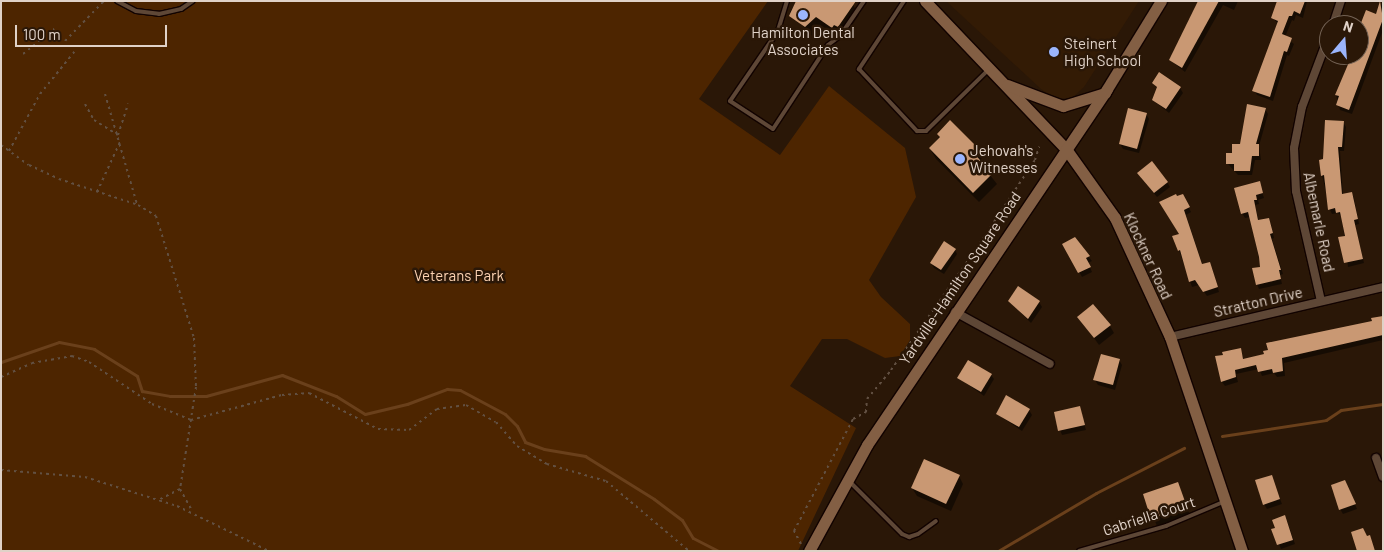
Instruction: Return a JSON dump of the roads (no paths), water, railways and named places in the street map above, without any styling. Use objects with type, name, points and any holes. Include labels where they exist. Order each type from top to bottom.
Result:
[{"type":"street","name":"Klockner Road","points":[[925,1],[1066,149],[1115,218],[1170,337],[1242,551]]},
{"type":"street","name":"Yardville-Hamilton Square Road","points":[[810,549],[846,479],[955,312],[1105,93],[1161,1]]},
{"type":"street","points":[[1336,15],[1341,1]]},
{"type":"street","name":"Albemarle Road","points":[[1319,61],[1302,107],[1294,148],[1296,191],[1322,301]]},
{"type":"street","points":[[1002,83],[1040,100],[1063,106],[1105,93]]},
{"type":"street","name":"Stratton Drive","points":[[1170,337],[1383,287]]},
{"type":"street","points":[[955,312],[1050,364]]},
{"type":"street","points":[[1376,458],[1383,477]]},
{"type":"lane","points":[[116,1],[136,11],[159,14],[181,9],[193,1]]},
{"type":"lane","points":[[787,1],[778,31],[730,101],[773,130],[828,46],[840,36],[864,1]]},
{"type":"lane","points":[[904,1],[859,69],[917,131],[926,131],[989,69]]},
{"type":"lane","points":[[846,479],[872,501],[902,534],[909,537],[918,534],[936,520]]},
{"type":"lane","name":"Gabriella Court","points":[[1079,551],[1166,526],[1225,501]]},
{"type":"waterway","points":[[1,362],[59,342],[94,349],[137,376],[142,391],[170,396],[206,396],[282,375],[336,396],[365,414],[407,404],[447,389],[460,390],[505,414],[517,426],[525,442],[544,449],[585,456],[654,499],[682,520],[693,538],[718,551]]},
{"type":"waterway","points":[[1222,436],[1326,420],[1341,410],[1383,404]]},
{"type":"waterway","points":[[998,551],[1096,493],[1184,448]]},
{"type":"place","name":"Hamilton Dental Associates","points":[[803,15]]},
{"type":"place","name":"Steinert High School","points":[[1054,52]]},
{"type":"place","name":"Jehovah's Witnesses","points":[[960,159]]},
{"type":"park label","name":"Veterans Park","points":[[459,276]]}]
